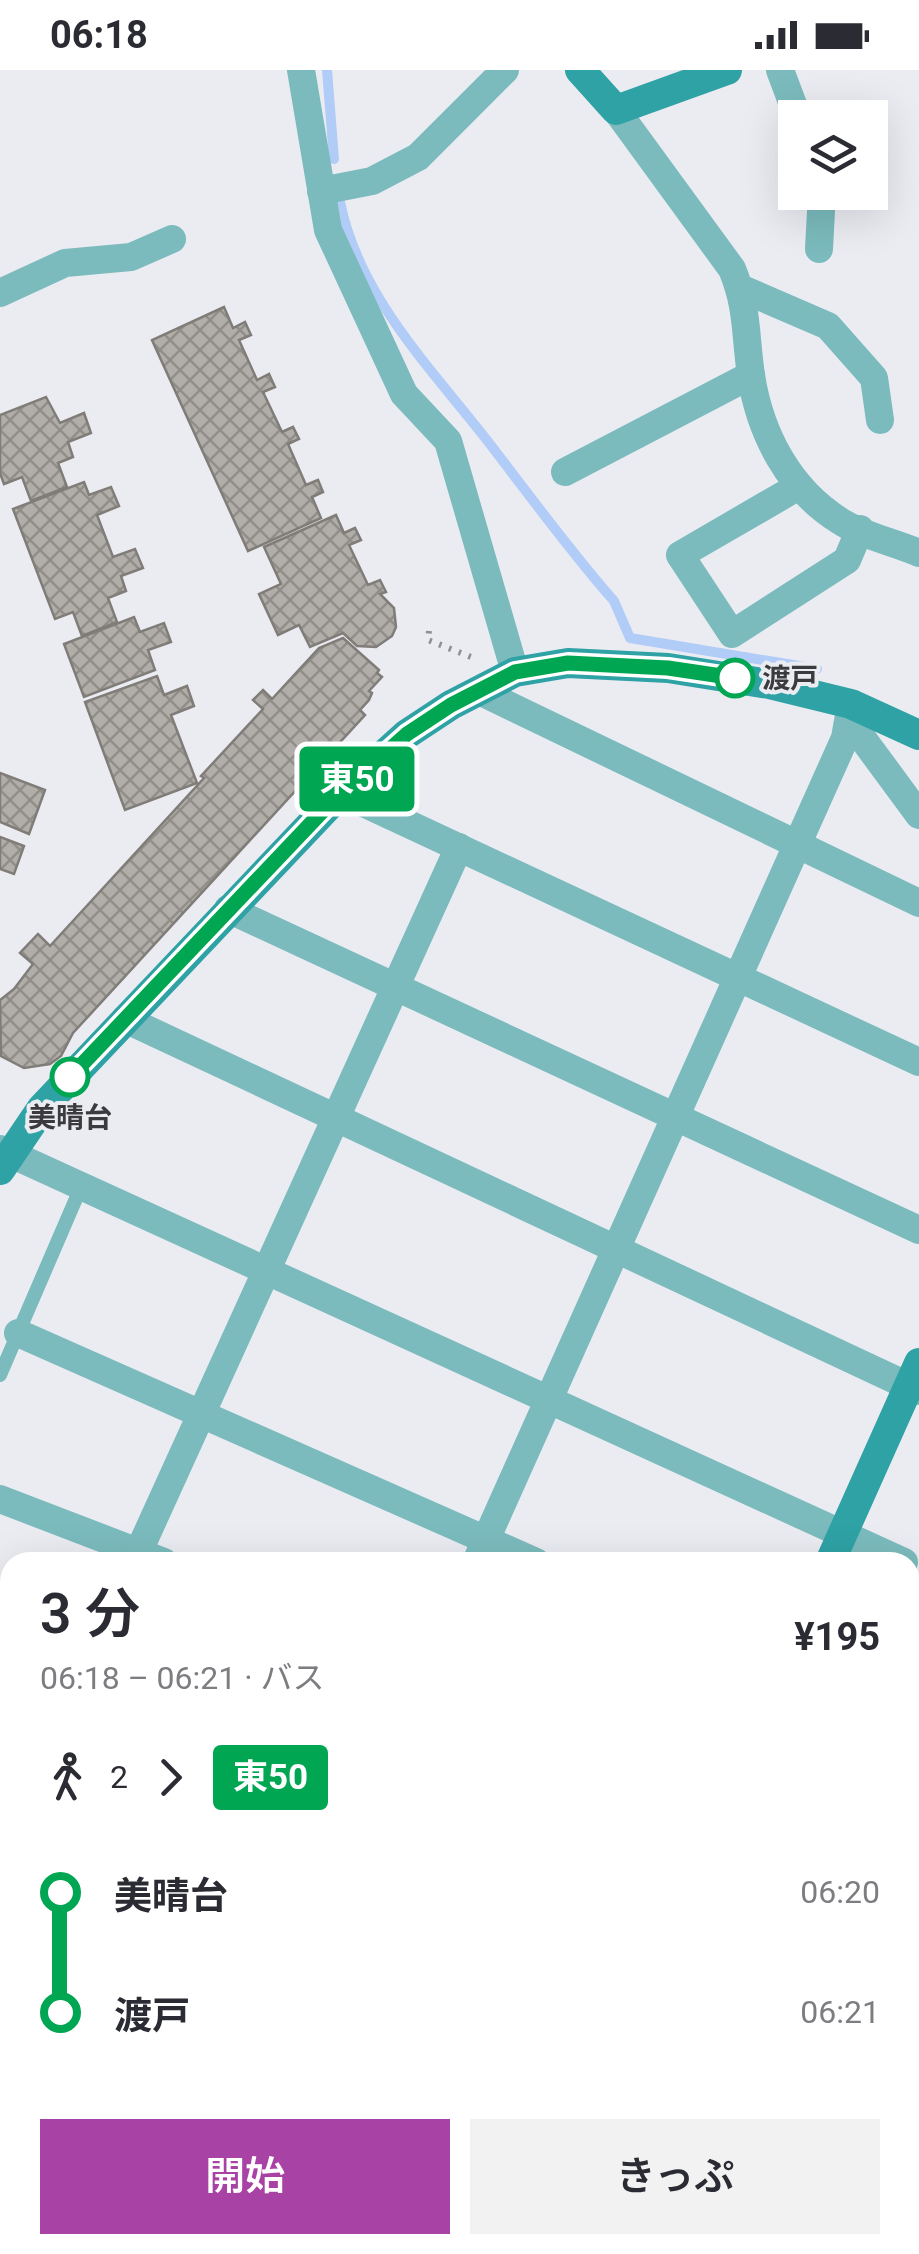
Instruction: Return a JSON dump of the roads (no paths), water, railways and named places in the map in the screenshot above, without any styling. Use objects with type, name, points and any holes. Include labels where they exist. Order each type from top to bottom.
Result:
[{"type":"street","points":[[301,70],[328,230],[404,394],[448,441],[515,672]]},
{"type":"street","points":[[322,191],[372,181],[418,157],[505,70]]},
{"type":"street","points":[[580,70],[616,110],[732,269],[744,298],[756,407],[776,453],[799,486],[842,522],[919,553]]},
{"type":"street","points":[[616,110],[727,70]]},
{"type":"street","points":[[780,70],[791,100]]},
{"type":"street","points":[[819,249],[821,210]]},
{"type":"street","points":[[0,293],[66,263],[131,257],[172,239]]},
{"type":"street","points":[[740,288],[828,326],[874,378],[880,420]]},
{"type":"street","points":[[565,472],[751,375]]},
{"type":"street","points":[[799,486],[680,555],[732,634],[847,560],[860,529]]},
{"type":"street","points":[[125,1019],[618,1250],[916,1380],[836,1548],[550,1401],[82,1188],[3,1158],[42,1108],[125,1019],[228,909],[342,793],[407,734],[515,672],[568,663],[668,668],[769,684],[850,704],[919,735]]},
{"type":"street","points":[[479,691],[919,904]]},
{"type":"street","points":[[850,704],[862,739],[919,815]]},
{"type":"street","points":[[18,1333],[202,1414],[481,1552],[845,738],[850,704]]},
{"type":"street","points":[[342,793],[919,1062]]},
{"type":"street","points":[[149,1552],[202,1414],[459,848]]},
{"type":"street","points":[[228,909],[919,1230]]},
{"type":"street","points":[[0,1499],[129,1552]]},
{"type":"lane","points":[[0,1375],[82,1188]]},
{"type":"waterway","points":[[327,70],[334,159]]},
{"type":"waterway","points":[[340,202],[363,268],[399,328],[614,601],[630,638],[817,669]]},
{"type":"place","name":"渡戸","points":[[735,678]]},
{"type":"place","name":"美晴台","points":[[70,1077]]}]
